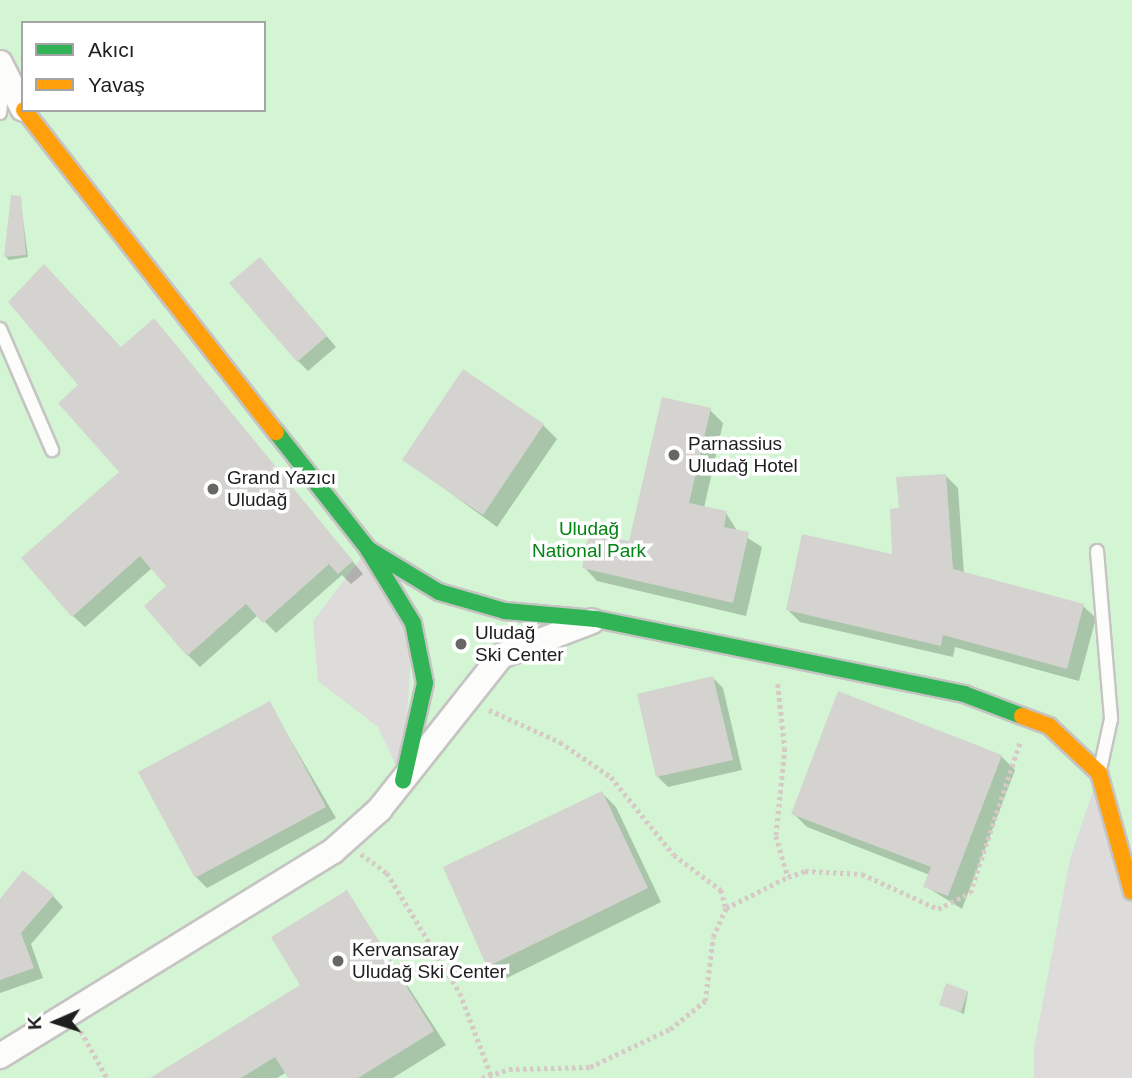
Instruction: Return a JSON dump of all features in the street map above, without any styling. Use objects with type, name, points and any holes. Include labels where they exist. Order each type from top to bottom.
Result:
[{"type":"street","points":[[2,68],[21,106]]},
{"type":"street","points":[[25,112],[368,549],[413,623],[425,683],[403,781]]},
{"type":"street","points":[[368,549],[439,592],[505,611],[596,620],[964,694],[1049,726],[1099,773],[1132,892]]},
{"type":"street","points":[[0,1056],[71,1016],[344,842],[403,781],[463,699],[501,656],[596,620]]},
{"type":"lane","points":[[0,113],[2,68]]},
{"type":"lane","points":[[0,329],[52,450]]},
{"type":"lane","points":[[1097,551],[1111,719],[1099,773]]},
{"type":"path","points":[[761,653],[778,684],[785,725],[776,836],[788,877]]},
{"type":"path","points":[[463,699],[559,741],[611,777],[674,855],[721,890],[726,908]]},
{"type":"path","points":[[482,1078],[590,1067],[670,1029],[705,1001],[713,937],[726,908],[788,877],[805,871],[862,874],[938,909],[970,893],[1028,718]]},
{"type":"path","points":[[344,842],[387,873],[460,993],[491,1075]]},
{"type":"path","points":[[71,1016],[107,1078]]},
{"type":"green space","name":"Uludağ National Park","points":[[0,0],[1132,0],[1132,1078],[0,1078]]},
{"type":"shaded area","points":[[368,549],[413,623],[403,781],[378,727],[318,681],[313,621]]},
{"type":"shaded area","points":[[1099,773],[1132,892],[1132,1078],[1034,1078],[1034,1048],[1070,859]]},
{"type":"building","points":[[11,195],[21,196],[26,255],[4,257]]},
{"type":"building","points":[[260,257],[327,336],[297,362],[229,283]]},
{"type":"building","name":"Grand Yazıcı Uludağ","points":[[44,264],[121,347],[154,318],[353,561],[338,574],[329,564],[263,623],[246,604],[187,656],[144,606],[166,586],[140,556],[72,617],[21,558],[119,472],[58,403],[78,385],[8,302]]},
{"type":"building","points":[[463,369],[544,424],[483,515],[402,460]]},
{"type":"building","name":"Parnassius Uludağ Hotel","points":[[662,397],[711,408],[689,503],[727,511],[724,527],[749,532],[733,603],[582,568],[589,533],[629,541]]},
{"type":"building","points":[[946,474],[953,569],[1084,604],[1067,669],[943,635],[941,646],[786,610],[802,534],[892,554],[890,509],[899,508],[896,477]]},
{"type":"building","points":[[713,676],[733,760],[656,777],[637,694]]},
{"type":"building","points":[[838,691],[1002,755],[948,896],[923,887],[931,867],[791,814]]},
{"type":"building","points":[[270,701],[326,807],[195,878],[138,772]]},
{"type":"building","points":[[602,791],[648,888],[487,967],[443,867]]},
{"type":"building","points":[[23,870],[54,895],[21,933],[34,968],[0,980],[0,899]]},
{"type":"building","name":"Kervansaray Uludağ Ski Center","points":[[347,890],[434,1031],[358,1078],[288,1078],[275,1057],[241,1078],[150,1078],[300,985],[271,937]]},
{"type":"building","points":[[946,983],[968,991],[961,1012],[939,1005]]},
{"type":"traffic: fast","points":[[276,432],[368,549],[413,623],[425,683],[403,781]]},
{"type":"traffic: fast","points":[[368,549],[439,592],[505,611],[596,619],[964,694],[1022,716]]},
{"type":"traffic: slow","points":[[26,112],[276,432]]},
{"type":"traffic: slow","points":[[1022,716],[1049,726],[1099,773],[1132,892]]},
{"type":"place","name":"Parnassius Uludağ Hotel","points":[[674,455]]},
{"type":"place","name":"Grand Yazıcı Uludağ","points":[[213,489]]},
{"type":"place","name":"Uludağ Ski Center","points":[[461,644]]},
{"type":"place","name":"Kervansaray Uludağ Ski Center","points":[[338,961]]}]
